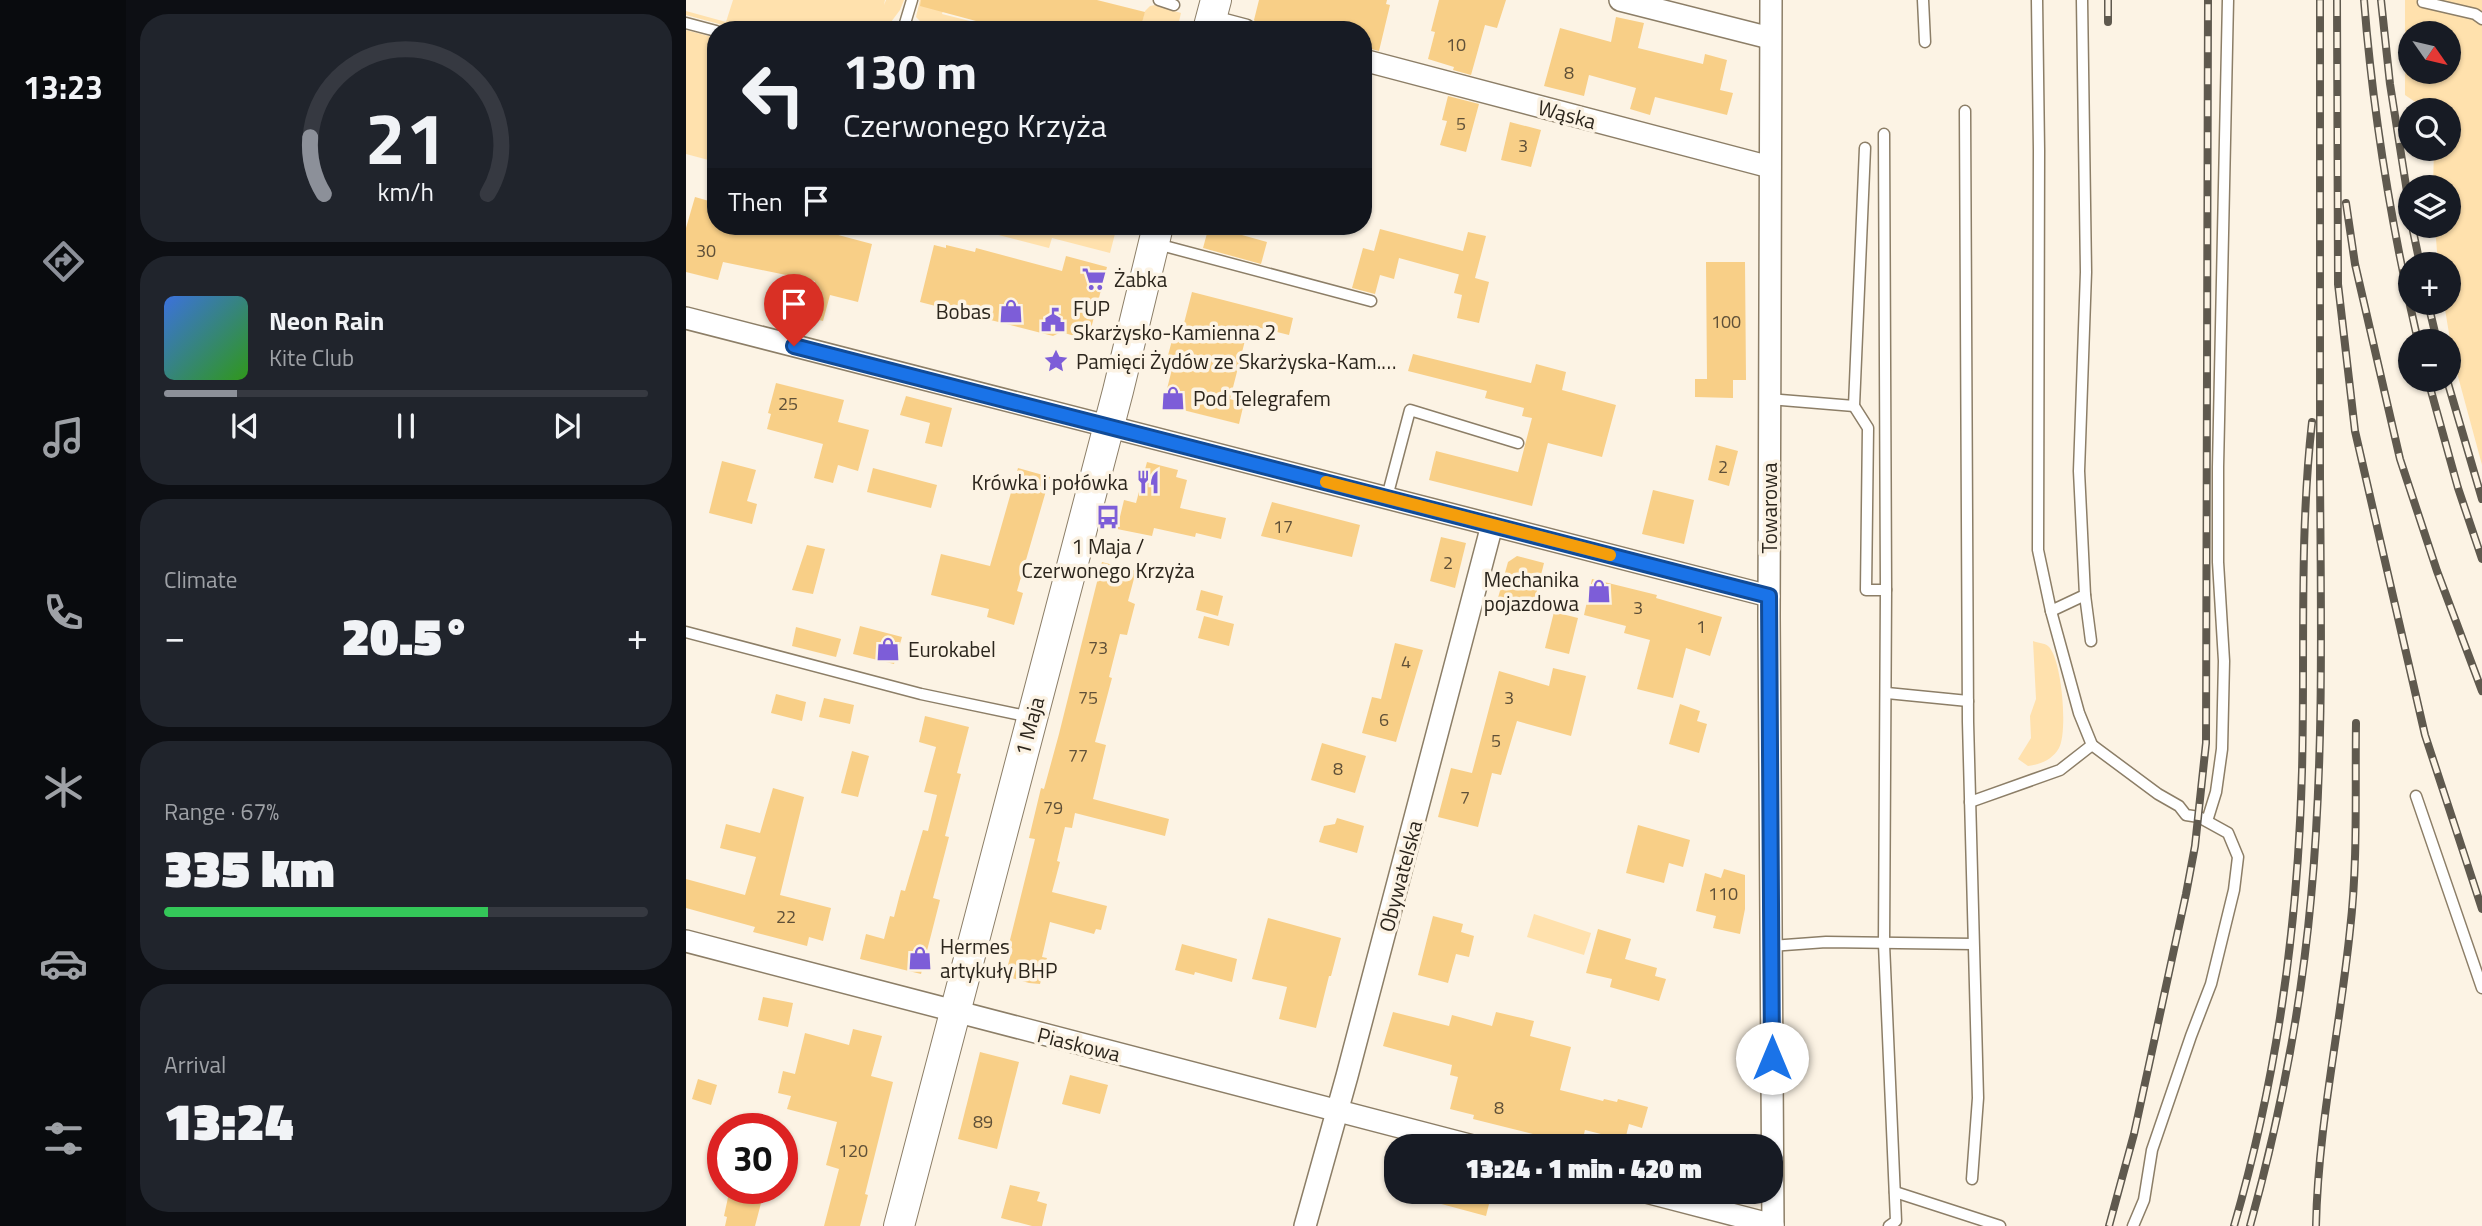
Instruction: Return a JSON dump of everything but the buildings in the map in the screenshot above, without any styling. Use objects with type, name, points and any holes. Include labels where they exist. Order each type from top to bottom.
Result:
[{"type":"street","points":[[1620,0],[1770,38]]},
{"type":"street","name":"Towarowa","points":[[1770,0],[1769,596],[1773,1226]]},
{"type":"street","name":"Wąska","points":[[1372,62],[1770,167]]},
{"type":"street","name":"1 Maja","points":[[899,1226],[1156,235]]},
{"type":"street","points":[[686,318],[1769,596]]},
{"type":"street","name":"Obywatelska","points":[[1305,1226],[1492,525]]},
{"type":"street","name":"Piaskowa","points":[[686,941],[1426,1134]]},
{"type":"street","points":[[1691,1204],[1773,1226]]},
{"type":"lane","points":[[906,21],[912,0]]},
{"type":"lane","points":[[1159,0],[1174,5]]},
{"type":"lane","points":[[1923,0],[1925,42]]},
{"type":"lane","points":[[2038,0],[2038,550],[2051,611],[2079,713],[2092,745],[2158,794],[2179,806],[2186,815],[2199,817],[2228,833],[2238,857],[2234,890],[2211,984],[2152,1150],[2144,1200],[2133,1226]]},
{"type":"lane","points":[[2082,0],[2086,272],[2079,471],[2085,595],[2091,641]]},
{"type":"lane","points":[[2207,821],[2216,792],[2223,724],[2224,661],[2218,562],[2218,467],[2228,0]]},
{"type":"lane","points":[[2423,2],[2439,2],[2482,19]]},
{"type":"lane","points":[[686,23],[707,29]]},
{"type":"lane","points":[[1965,111],[1968,701],[1978,1098],[1972,1179]]},
{"type":"lane","points":[[1884,134],[1884,944],[1896,1221],[1889,1226]]},
{"type":"lane","points":[[1865,148],[1854,406],[1868,428],[1866,590],[1886,590]]},
{"type":"lane","points":[[1159,235],[1371,301]]},
{"type":"lane","points":[[1770,399],[1854,406]]},
{"type":"lane","points":[[1387,497],[1410,410],[1518,443]]},
{"type":"lane","points":[[2051,611],[2085,595]]},
{"type":"lane","points":[[686,632],[921,694],[1031,717]]},
{"type":"lane","points":[[1886,693],[1968,701]]},
{"type":"lane","points":[[1970,802],[2060,770],[2092,745]]},
{"type":"lane","points":[[2416,796],[2482,988]]},
{"type":"lane","points":[[1771,946],[1826,942],[1973,944]]},
{"type":"lane","points":[[1895,1192],[2000,1226]]},
{"type":"shaded area","points":[[733,0],[885,0],[884,5],[886,0],[904,0],[892,21],[726,21]]},
{"type":"shaded area","points":[[920,0],[946,0],[942,14],[970,21],[920,21],[916,17]]},
{"type":"shaded area","points":[[2405,0],[2482,0],[2482,465],[2461,388],[2461,329],[2448,329],[2446,315],[2461,315],[2461,252],[2437,252],[2436,238],[2461,238],[2461,175],[2433,175],[2434,161],[2461,161],[2461,98],[2409,98],[2405,95],[2405,84],[2461,84],[2461,21],[2405,21]]},
{"type":"shaded area","points":[[1150,6],[1181,13],[1179,21],[1142,21],[1145,11]]},
{"type":"shaded area","points":[[686,11],[722,21],[708,21],[686,15]]},
{"type":"shaded area","points":[[686,30],[707,36],[707,160],[686,154]]},
{"type":"shaded area","points":[[998,235],[1115,235],[1110,253],[1052,238],[1049,248]]},
{"type":"shaded area","points":[[2033,641],[2047,645],[2053,653],[2060,679],[2063,727],[2062,740],[2053,756],[2028,766],[2018,759],[2031,738],[2030,716],[2036,699]]},
{"type":"shaded area","points":[[1534,914],[1591,933],[1584,955],[1527,937]]},
{"type":"railway","points":[[2108,0],[2108,22]]},
{"type":"railway","points":[[2109,1226],[2134,1134],[2186,894],[2195,846],[2206,743],[2208,0]]},
{"type":"railway","points":[[2250,1226],[2271,1145],[2295,1022],[2307,940],[2318,793],[2321,688],[2320,0]]},
{"type":"railway","points":[[2337,0],[2338,284],[2355,431],[2425,735],[2482,909]]},
{"type":"railway","points":[[2364,0],[2385,172],[2415,329]]},
{"type":"railway","points":[[2381,0],[2390,84],[2404,175]]},
{"type":"railway","points":[[2346,203],[2355,264],[2400,459],[2437,571],[2482,691]]},
{"type":"railway","points":[[2415,238],[2417,252]]},
{"type":"railway","points":[[2431,315],[2434,329]]},
{"type":"railway","points":[[2431,392],[2458,488],[2482,559]]},
{"type":"railway","points":[[2451,392],[2482,499]]},
{"type":"railway","points":[[2234,1226],[2273,1058],[2283,1001],[2296,886],[2302,771],[2305,509],[2312,422]]},
{"type":"railway","points":[[2316,1226],[2325,1115],[2353,904],[2356,723]]},
{"type":"slow traffic","points":[[1326,482],[1610,555]]},
{"type":"place","name":"Żabka","points":[[1094,279]]},
{"type":"place","name":"Bobas","points":[[1011,311]]},
{"type":"place","name":"FUP Skarżysko-Kamienna 2","points":[[1053,320]]},
{"type":"place","name":"Pamięci Żydów ze Skarżyska-Kam.…","points":[[1056,361]]},
{"type":"place","name":"Pod Telegrafem","points":[[1173,398]]},
{"type":"place","name":"Krówka i połówka","points":[[1148,482]]},
{"type":"place","name":"1 Maja / Czerwonego Krzyża","points":[[1108,517]]},
{"type":"place","name":"Mechanika pojazdowa","points":[[1599,591]]},
{"type":"place","name":"Eurokabel","points":[[888,649]]},
{"type":"place","name":"Hermes artykuły BHP","points":[[920,958]]},
{"type":"route","points":[[794,346],[1769,596],[1772,1058]]}]
